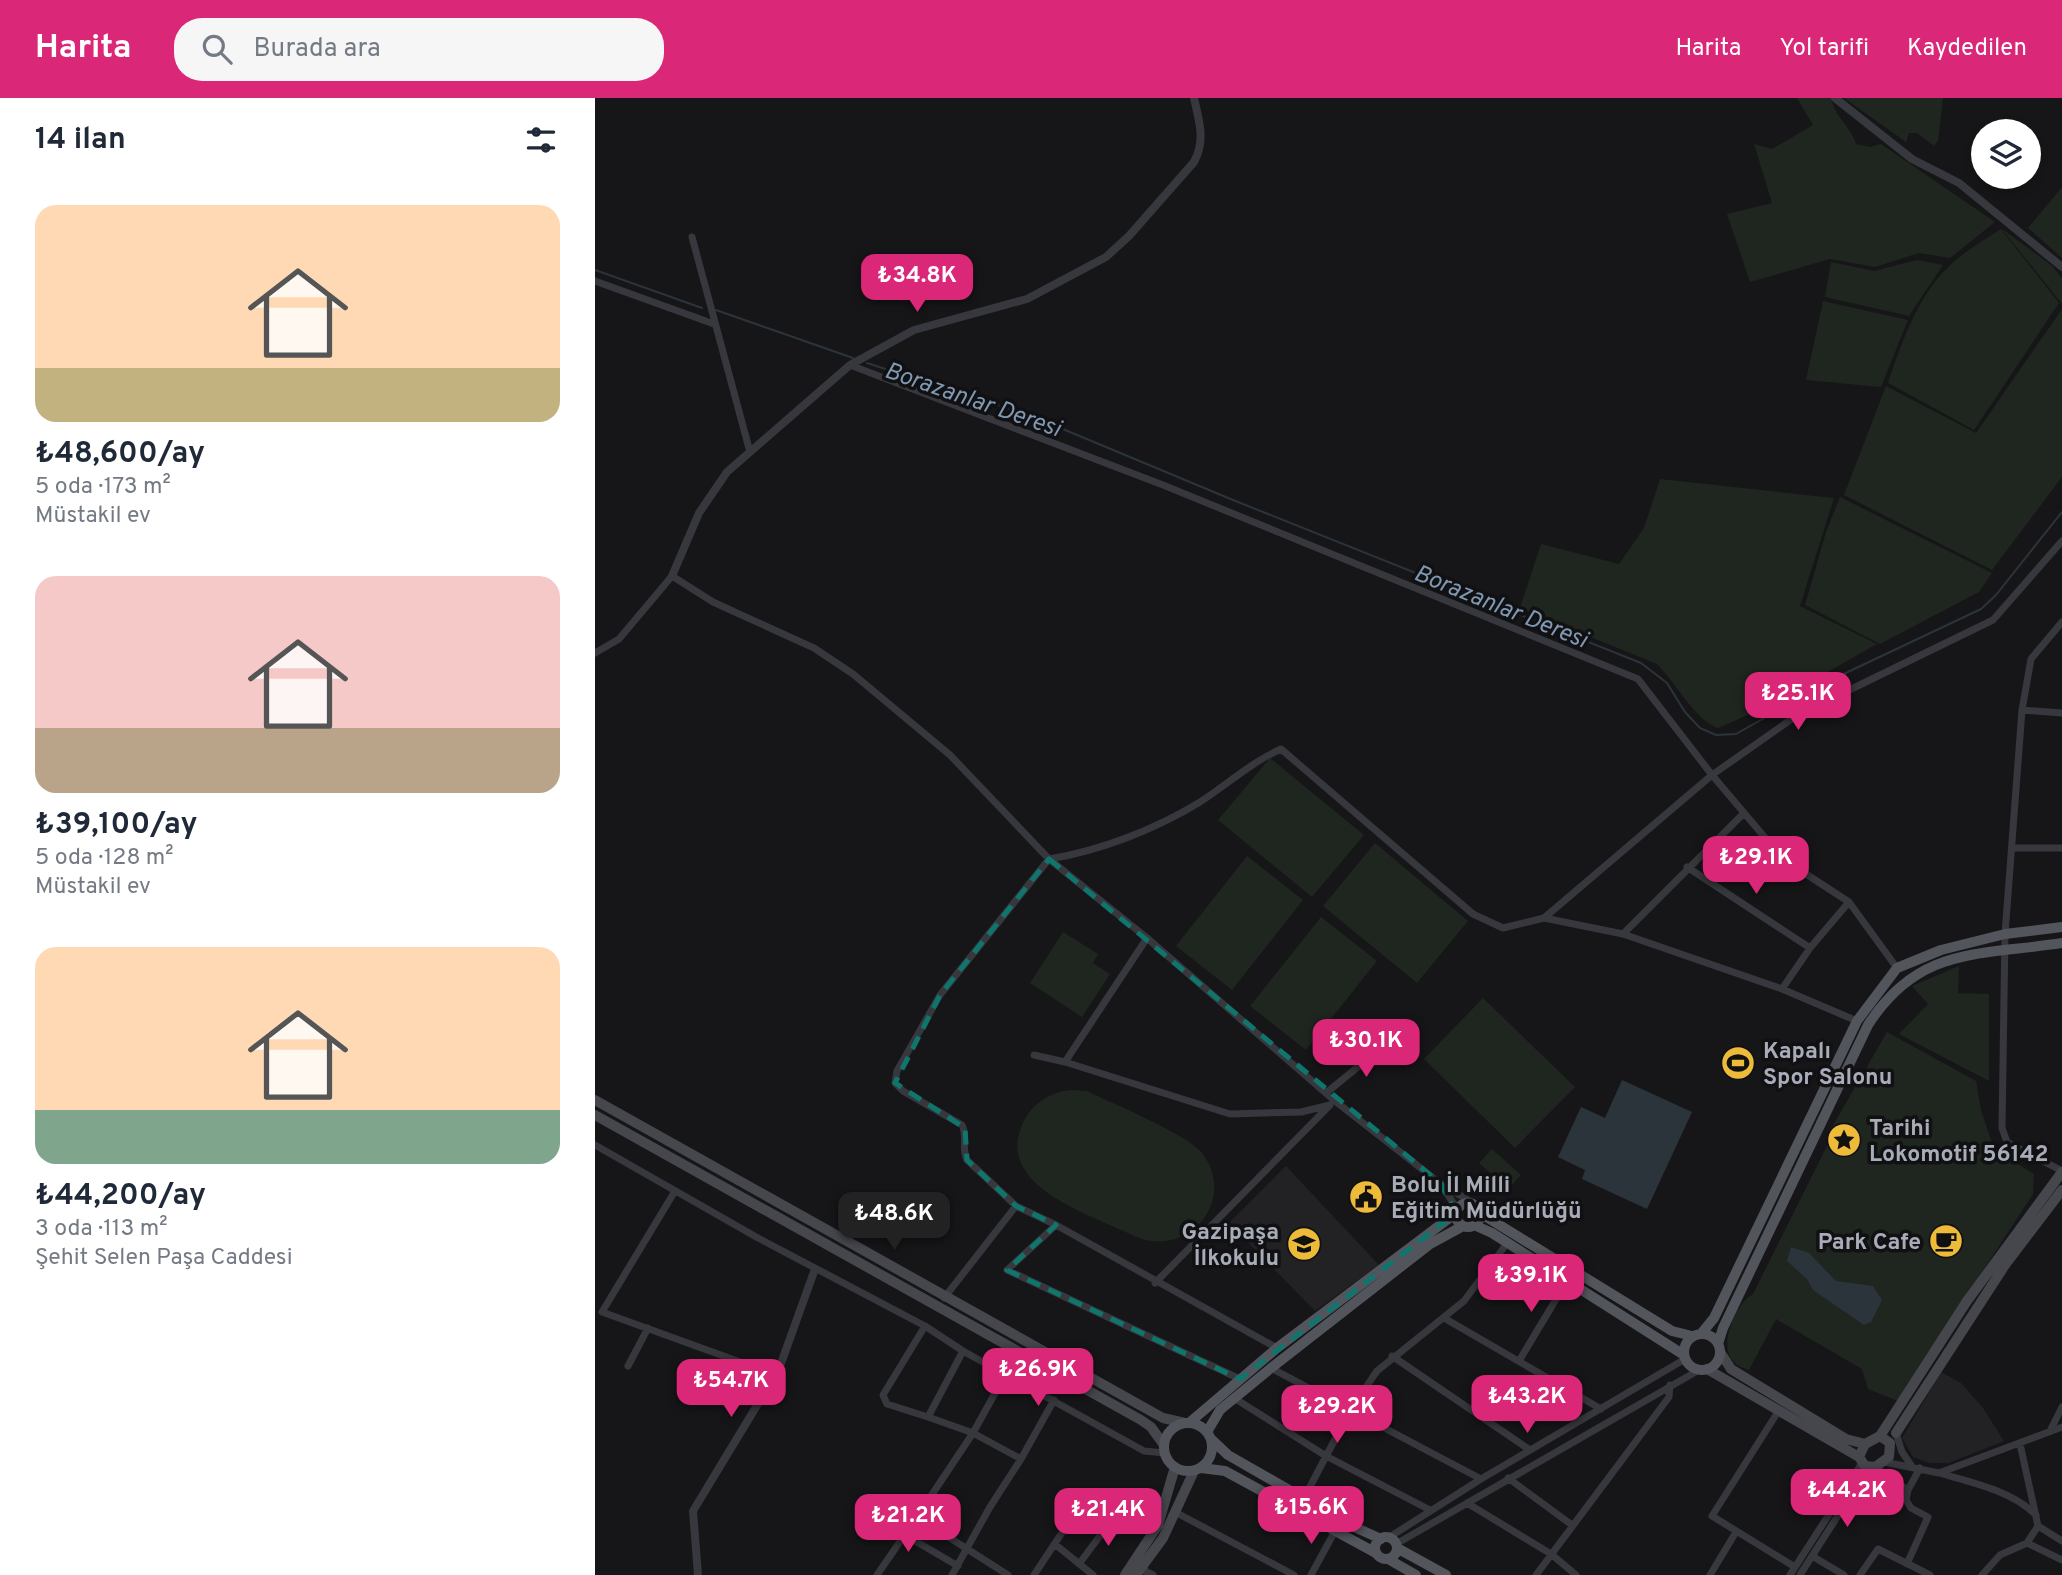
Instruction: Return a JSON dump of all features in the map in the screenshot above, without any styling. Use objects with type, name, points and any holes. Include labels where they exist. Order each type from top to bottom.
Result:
[{"type":"main road","points":[[1685,1357],[1686,1342],[1714,1318],[1857,1021],[1897,968],[1941,950],[2005,934],[2062,927]]},
{"type":"main road","points":[[1703,1369],[1715,1364],[1730,1312],[1868,1025],[1886,997],[1905,981],[1949,959],[2062,943]]},
{"type":"main road","points":[[595,1100],[944,1298],[1163,1418],[1187,1423],[1209,1436],[1228,1455],[1390,1542],[1445,1575]]},
{"type":"main road","points":[[595,1115],[1151,1427],[1175,1467],[1158,1525],[1125,1575]]},
{"type":"main road","points":[[1165,1449],[1170,1431],[1187,1423],[1277,1348],[1465,1203],[1473,1203],[1481,1213],[1672,1331],[1709,1335],[1731,1369],[1846,1439],[1865,1444],[1881,1436],[1968,1301],[2062,1171]]},
{"type":"main road","points":[[1870,1463],[1892,1442],[2005,1265],[2062,1189]]},
{"type":"main road","points":[[1456,1211],[1469,1226],[1508,1242],[1703,1369],[1870,1463]]},
{"type":"main road","points":[[1139,1572],[1163,1538],[1198,1469],[1211,1456],[1209,1436],[1214,1419],[1234,1398],[1430,1244],[1469,1226],[1481,1213]]},
{"type":"main road","points":[[1881,1436],[1892,1442]]},
{"type":"main road","points":[[1865,1444],[1870,1463]]},
{"type":"main road","points":[[1175,1467],[1225,1471],[1416,1575]]},
{"type":"main road","points":[[1376,1553],[1375,1546],[1390,1542]]},
{"type":"main road","points":[[1388,1559],[1394,1556],[1390,1542]]},
{"type":"street","points":[[595,653],[619,639],[672,576],[711,492],[727,472],[850,365],[914,330],[1027,299],[1106,257],[1155,208],[1197,156],[1202,134],[1195,98]]},
{"type":"street","points":[[1835,98],[1912,159],[1959,183],[2062,267]]},
{"type":"street","points":[[692,237],[750,452]]},
{"type":"street","points":[[595,281],[714,324]]},
{"type":"street","points":[[850,365],[1163,485],[1638,679],[1743,814],[1783,859],[1849,902],[1897,968]]},
{"type":"street","points":[[1544,918],[1712,775],[1796,716],[1993,620],[2062,541]]},
{"type":"street","points":[[672,576],[713,602],[814,648],[853,674],[950,755],[1049,859],[1147,938],[1326,1093],[1333,1103],[1441,1184],[1473,1203]]},
{"type":"street","points":[[2062,622],[2031,659],[2022,710],[2005,934],[2003,1128],[2007,1142],[2062,1171]]},
{"type":"street","points":[[2022,710],[2062,712]]},
{"type":"street","points":[[1277,1348],[1155,1283],[1056,1225],[1016,1206],[967,1160],[963,1152],[965,1131],[962,1125],[903,1091],[894,1078],[940,995],[1049,859],[1079,855],[1153,825],[1199,802],[1253,762],[1281,749],[1473,914],[1503,928],[1544,918],[1623,934],[1782,989],[1857,1021]]},
{"type":"street","points":[[1623,934],[1687,867],[1743,814]]},
{"type":"street","points":[[2012,848],[2062,848]]},
{"type":"street","points":[[1687,867],[1810,948]]},
{"type":"street","points":[[1782,989],[1810,948],[1849,902]]},
{"type":"street","points":[[1065,1062],[1147,938]]},
{"type":"street","points":[[1326,1093],[1386,1044]]},
{"type":"street","points":[[1034,1055],[1065,1062],[1230,1114],[1300,1112],[1333,1103]]},
{"type":"street","points":[[1155,1283],[1333,1103]]},
{"type":"street","points":[[595,1145],[815,1269],[925,1326],[1005,1375],[1144,1451],[1165,1449]]},
{"type":"street","points":[[1441,1184],[1456,1211]]},
{"type":"street","points":[[675,1191],[602,1311],[754,1367],[771,1382]]},
{"type":"street","points":[[944,1298],[1016,1206]]},
{"type":"street","points":[[1056,1225],[1007,1270],[1240,1379]]},
{"type":"street","points":[[1304,1498],[1351,1409],[1377,1371],[1392,1356],[1464,1301],[1508,1242]]},
{"type":"street","points":[[698,1575],[693,1511],[779,1369],[815,1269]]},
{"type":"street","points":[[1519,1361],[1567,1281]]},
{"type":"street","points":[[1444,1318],[1601,1409]]},
{"type":"street","points":[[925,1326],[883,1395],[887,1404],[973,1433],[1021,1460]]},
{"type":"street","points":[[628,1366],[648,1328]]},
{"type":"street","points":[[928,1417],[963,1351]]},
{"type":"street","points":[[1392,1356],[1530,1450]]},
{"type":"street","points":[[1390,1542],[1430,1510],[1685,1357]]},
{"type":"street","points":[[1271,1367],[1481,1479]]},
{"type":"street","points":[[1390,1542],[1467,1503],[1670,1385],[1703,1369]]},
{"type":"street","points":[[877,1575],[973,1433],[1005,1375]]},
{"type":"street","points":[[1536,1575],[1669,1397],[1670,1385]]},
{"type":"street","points":[[1234,1398],[1326,1456],[1430,1510]]},
{"type":"street","points":[[952,1575],[1054,1400]]},
{"type":"street","points":[[2051,1429],[2062,1407]]},
{"type":"street","points":[[1779,1410],[1712,1516],[1795,1567]]},
{"type":"street","points":[[1940,1473],[2062,1427]]},
{"type":"street","points":[[1892,1442],[1903,1463]]},
{"type":"street","points":[[1892,1442],[1916,1467]]},
{"type":"street","points":[[1982,1575],[2000,1555],[2027,1543],[2038,1526],[2020,1444]]},
{"type":"street","points":[[1870,1463],[1903,1463],[1940,1473],[2026,1505],[2036,1516]]},
{"type":"street","points":[[1870,1463],[1908,1490]]},
{"type":"street","points":[[1800,1575],[1870,1463]]},
{"type":"street","points":[[1790,1575],[1870,1463]]},
{"type":"street","points":[[1907,1564],[1928,1517],[1911,1508],[1906,1500],[1916,1467]]},
{"type":"street","points":[[1508,1478],[1572,1525]]},
{"type":"street","points":[[1467,1503],[1551,1555],[1576,1575]]},
{"type":"street","points":[[1034,1575],[1079,1507],[1087,1505],[1128,1523],[1158,1525]]},
{"type":"street","points":[[1175,1512],[1294,1575]]},
{"type":"street","points":[[917,1517],[1007,1575]]},
{"type":"street","points":[[1079,1564],[1114,1517]]},
{"type":"street","points":[[2038,1526],[2062,1541]]},
{"type":"street","points":[[1311,1575],[1335,1531]]},
{"type":"street","points":[[1710,1575],[1736,1532]]},
{"type":"street","points":[[905,1535],[958,1566]]},
{"type":"street","points":[[2027,1543],[2062,1560]]},
{"type":"street","points":[[1056,1545],[1093,1575]]},
{"type":"street","points":[[1860,1575],[1878,1549],[1930,1575]]},
{"type":"street","points":[[1812,1556],[1844,1575]]},
{"type":"street","points":[[1139,1572],[1153,1575]]},
{"type":"highlighted area","points":[[1049,859],[1441,1184],[1456,1213],[1240,1379],[1007,1270],[1056,1225],[1016,1206],[967,1160],[965,1128],[895,1083],[940,995]]},
{"type":"shaded area","points":[[1797,98],[1831,98],[1856,144],[1870,147],[1881,144],[1995,222],[1950,258],[1919,253],[1875,267],[1830,259],[1750,282],[1727,214],[1772,203],[1754,144],[1772,149],[1813,125]]},
{"type":"shaded area","points":[[1844,98],[1943,98],[1938,141],[1934,146],[1917,133],[1909,133],[1906,142]]},
{"type":"shaded area","points":[[2062,187],[2062,258],[2028,228]]},
{"type":"shaded area","points":[[2001,228],[2051,265],[2062,278],[2062,304]]},
{"type":"shaded area","points":[[2001,229],[2059,303],[1974,430],[1888,383],[1906,333],[1932,286],[1956,260]]},
{"type":"shaded area","points":[[1917,260],[1943,265],[1909,316],[1825,297],[1831,262],[1874,271]]},
{"type":"shaded area","points":[[1823,301],[1908,320],[1881,387],[1806,380]]},
{"type":"shaded area","points":[[2062,309],[2062,477],[1992,570],[1844,495],[1886,386],[1976,433]]},
{"type":"shaded area","points":[[1660,479],[1834,498],[1800,606],[1877,644],[1766,707],[1718,728],[1702,718],[1657,664],[1520,608],[1541,544],[1619,564],[1644,528]]},
{"type":"shaded area","points":[[1840,497],[1992,573],[1979,592],[1880,644],[1805,605],[1826,532]]},
{"type":"shaded area","points":[[1270,758],[1364,835],[1312,897],[1218,820]]},
{"type":"shaded area","points":[[1375,843],[1468,921],[1417,983],[1323,906]]},
{"type":"shaded area","points":[[1247,856],[1303,900],[1232,990],[1176,946]]},
{"type":"shaded area","points":[[1321,917],[1377,961],[1306,1050],[1250,1006]]},
{"type":"shaded area","points":[[1063,932],[1098,954],[1093,963],[1110,974],[1082,1017],[1030,983]]},
{"type":"shaded area","points":[[1959,966],[1958,993],[1989,994],[1989,1081],[1899,1034],[1928,1004],[1912,986]]},
{"type":"shaded area","points":[[1483,998],[1575,1087],[1515,1148],[1424,1059]]},
{"type":"shaded area","points":[[1887,1032],[1976,1081],[1981,1110],[1994,1149],[2034,1174],[2033,1194],[1898,1401],[1868,1389],[1862,1369],[1776,1319],[1749,1370],[1734,1362],[1727,1346],[1735,1315],[1753,1294],[1833,1134],[1830,1131],[1832,1127]]},
{"type":"shaded area","points":[[1622,1080],[1692,1112],[1647,1209],[1582,1179],[1585,1170],[1558,1157],[1581,1107],[1605,1118]]},
{"type":"shaded area","points":[[1087,1091],[1149,1120],[1195,1146],[1203,1154],[1212,1173],[1214,1191],[1210,1208],[1201,1223],[1187,1234],[1170,1240],[1152,1241],[1132,1235],[1070,1206],[1049,1194],[1032,1179],[1021,1162],[1018,1142],[1025,1119],[1045,1098],[1058,1092]]},
{"type":"shaded area","points":[[1492,1149],[1521,1175],[1508,1189],[1479,1163]]},
{"type":"shaded area","name":"Gazipaşa İlkokulu","points":[[1286,1166],[1379,1265],[1315,1311],[1229,1223]]},
{"type":"shaded area","points":[[1791,1247],[1809,1253],[1836,1281],[1873,1286],[1882,1300],[1871,1322],[1864,1325],[1813,1290],[1807,1279],[1787,1261]]},
{"type":"shaded area","points":[[1941,1372],[1961,1383],[1983,1408],[2004,1441],[1949,1463],[1929,1463],[1913,1457],[1902,1438]]},
{"type":"waterway","name":"Borazanlar Deresi","points":[[595,270],[702,308]]},
{"type":"waterway","name":"Borazanlar Deresi","points":[[716,310],[853,358]]},
{"type":"waterway","name":"Borazanlar Deresi","points":[[867,363],[1034,417],[1233,500],[1641,663],[1667,683],[1685,712],[1700,728],[1716,735],[1736,734],[1833,679],[1981,609],[1996,595],[2062,512]]},
{"type":"place","name":"Kapalı Spor Salonu","points":[[1738,1063]]},
{"type":"place","name":"Tarihi Lokomotif 56142","points":[[1844,1140]]},
{"type":"place","name":"Bolu İl Milli Eğitim Müdürlüğü","points":[[1366,1197]]},
{"type":"place","name":"Park Cafe","points":[[1946,1241]]},
{"type":"place","name":"Gazipaşa İlkokulu","points":[[1304,1244]]}]
